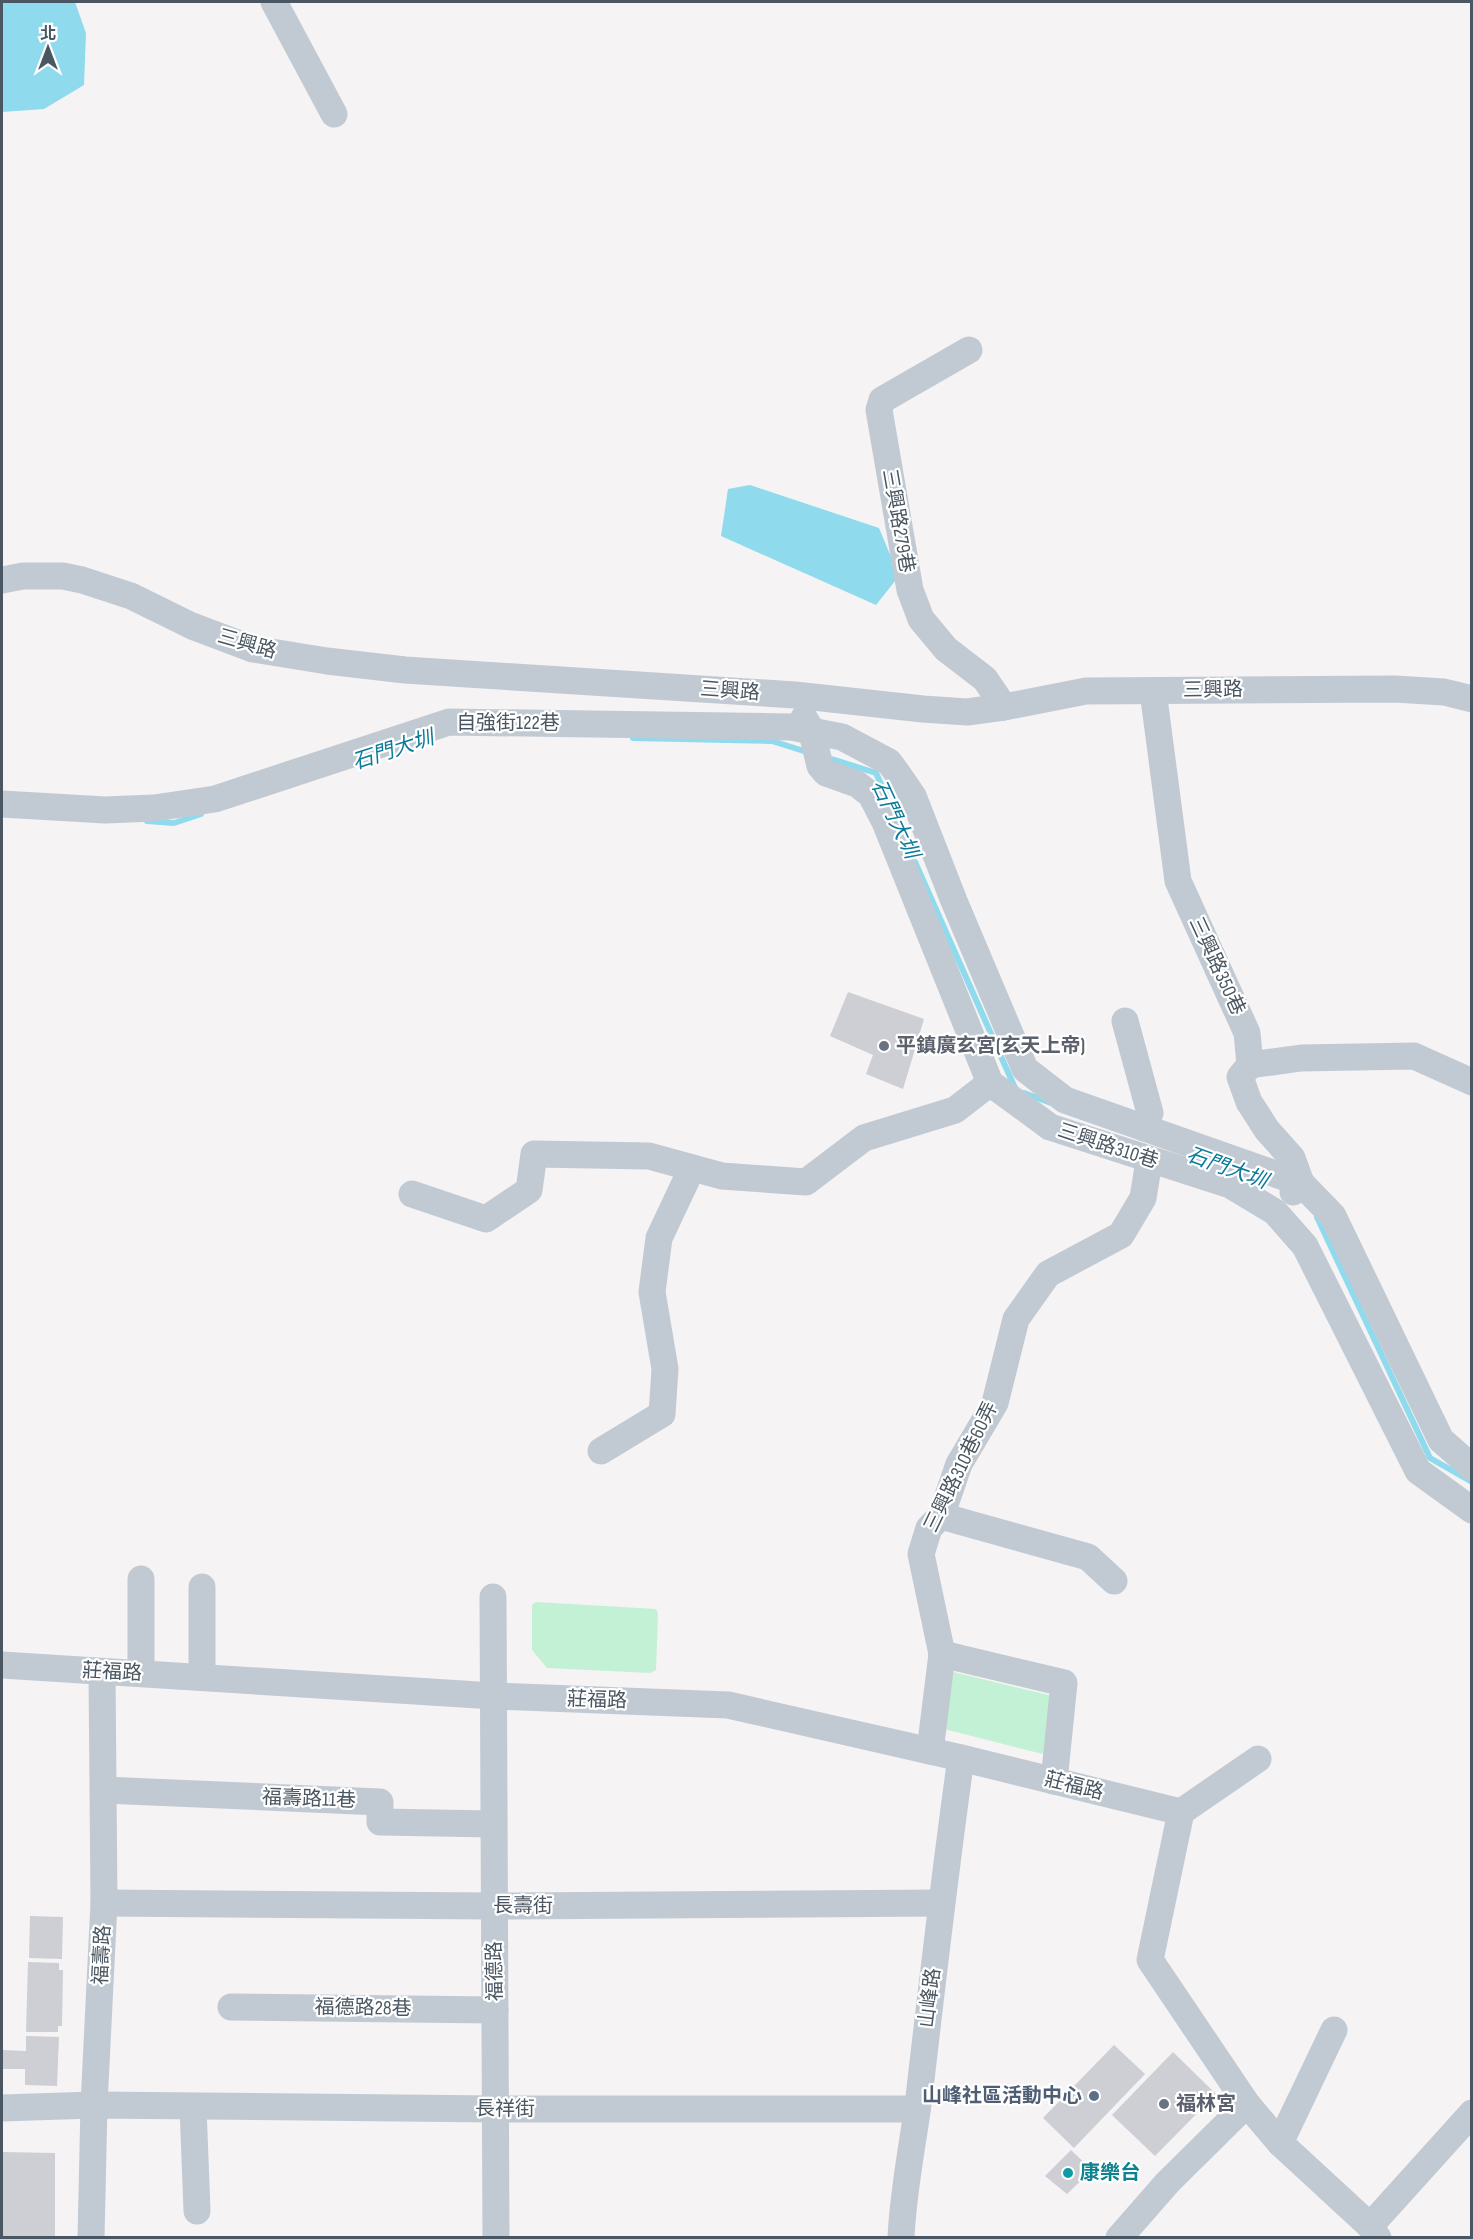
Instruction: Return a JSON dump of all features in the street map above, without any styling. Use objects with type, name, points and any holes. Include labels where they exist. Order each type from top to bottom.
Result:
[{"type":"street","points":[[274,2],[334,114]]},
{"type":"street","name":"三興路279巷","points":[[969,350],[882,400],[879,410],[910,590],[921,618],[946,649],[985,679],[1005,707]]},
{"type":"street","name":"三興路","points":[[2,580],[23,576],[63,576],[82,580],[131,596],[192,626],[253,649],[405,670],[795,695],[967,712],[1086,691],[1395,688],[1444,692],[1472,699]]},
{"type":"street","name":"三興路350巷","points":[[1153,691],[1178,881],[1247,1032],[1250,1065],[1240,1077],[1249,1102],[1267,1130],[1292,1158],[1288,1197]]},
{"type":"street","points":[[412,1194],[486,1219],[529,1190],[534,1154],[650,1156],[722,1176],[806,1182],[864,1138],[955,1110],[990,1083],[885,822],[871,795],[857,784],[826,773],[819,761],[812,732],[795,695]]},
{"type":"street","name":"自強街122巷","points":[[2,804],[105,810],[154,808],[215,799],[449,722],[791,727],[812,732]]},
{"type":"street","name":"三興路310巷","points":[[812,732],[842,737],[889,762],[913,796],[954,901],[1025,1069],[1065,1100],[1144,1128],[1333,1216],[1441,1440],[1472,1467]]},
{"type":"street","points":[[1125,1021],[1150,1113],[1144,1128]]},
{"type":"street","points":[[1250,1065],[1301,1058],[1414,1056],[1472,1082]]},
{"type":"street","name":"三興路310巷","points":[[990,1083],[1050,1127],[1149,1161],[1230,1185],[1288,1197]]},
{"type":"street","name":"三興路310巷60弄","points":[[930,1751],[942,1653],[921,1554],[929,1528],[941,1516],[958,1464],[995,1403],[1016,1319],[1048,1274],[1121,1235],[1143,1198],[1149,1161]]},
{"type":"street","points":[[601,1451],[662,1414],[665,1370],[652,1292],[659,1238],[692,1168]]},
{"type":"street","name":"三興路310巷","points":[[1288,1197],[1305,1246],[1418,1471],[1472,1510]]},
{"type":"street","points":[[941,1516],[1088,1557],[1114,1581]]},
{"type":"street","points":[[141,1579],[141,1673]]},
{"type":"street","points":[[202,1587],[202,1676]]},
{"type":"street","name":"福德路","points":[[493,1597],[496,2238]]},
{"type":"street","points":[[942,1653],[1064,1683],[1054,1781]]},
{"type":"street","name":"莊福路","points":[[2,1665],[494,1696],[728,1705],[961,1758],[1181,1812]]},
{"type":"street","name":"福壽路","points":[[91,2238],[94,2105],[104,1903],[102,1672]]},
{"type":"street","name":"山峰路","points":[[902,2238],[902,2207],[917,2109],[941,1903],[961,1758]]},
{"type":"street","points":[[1258,1759],[1181,1812],[1150,1960],[1247,2104],[1280,2143],[1374,2232],[1472,2113]]},
{"type":"street","name":"福壽路11巷","points":[[104,1790],[380,1802],[380,1821],[493,1824]]},
{"type":"street","name":"長壽街","points":[[104,1903],[494,1906],[941,1903]]},
{"type":"street","name":"福德路28巷","points":[[231,2007],[495,2010]]},
{"type":"street","points":[[1280,2143],[1334,2030]]},
{"type":"street","points":[[1119,2238],[1168,2182],[1247,2104]]},
{"type":"street","name":"長祥街","points":[[8,2109],[94,2105],[496,2109],[917,2109]]},
{"type":"street","points":[[193,2107],[197,2211]]},
{"type":"green space","points":[[536,1602],[656,1609],[658,1614],[656,1670],[650,1673],[547,1668],[532,1650],[532,1605]]},
{"type":"green space","points":[[953,1672],[1057,1697],[1051,1756],[944,1729]]},
{"type":"water","points":[[2,2],[75,2],[86,33],[84,85],[44,109],[2,112]]},
{"type":"water","points":[[750,485],[879,528],[899,576],[876,605],[721,536],[728,489]]},
{"type":"building","name":"平鎮廣玄宮(玄天上帝)","points":[[848,992],[924,1019],[903,1089],[866,1074],[873,1055],[830,1036]]},
{"type":"building","points":[[30,1916],[63,1917],[62,1959],[29,1958]]},
{"type":"building","points":[[28,1962],[59,1963],[59,1970],[63,1970],[62,2026],[58,2026],[58,2032],[26,2032]]},
{"type":"building","points":[[26,2036],[59,2037],[57,2086],[25,2085],[25,2069],[2,2069],[2,2050],[26,2051]]},
{"type":"building","name":"山峰社區活動中心","points":[[1114,2045],[1145,2074],[1074,2148],[1043,2118]]},
{"type":"building","name":"福林宮","points":[[1173,2052],[1216,2094],[1155,2156],[1112,2115]]},
{"type":"building","name":"康樂台","points":[[1071,2150],[1092,2170],[1067,2194],[1045,2176]]},
{"type":"building","points":[[2,2152],[55,2153],[55,2238],[2,2238]]},
{"type":"waterway","name":"石門大圳","points":[[633,738],[772,741],[810,753]]},
{"type":"waterway","name":"石門大圳","points":[[825,757],[876,773],[887,797]]},
{"type":"waterway","name":"石門大圳","points":[[147,821],[174,823],[201,814]]},
{"type":"waterway","name":"石門大圳","points":[[915,862],[1015,1088]]},
{"type":"waterway","name":"石門大圳","points":[[1024,1093],[1051,1103]]},
{"type":"waterway","name":"石門大圳","points":[[1317,1217],[1430,1458],[1472,1482]]},
{"type":"place","name":"平鎮廣玄宮(玄天上帝)","points":[[884,1046]]},
{"type":"place","name":"山峰社區活動中心","points":[[1094,2096]]},
{"type":"place","name":"福林宮","points":[[1164,2104]]},
{"type":"place","name":"康樂台","points":[[1068,2173]]}]
